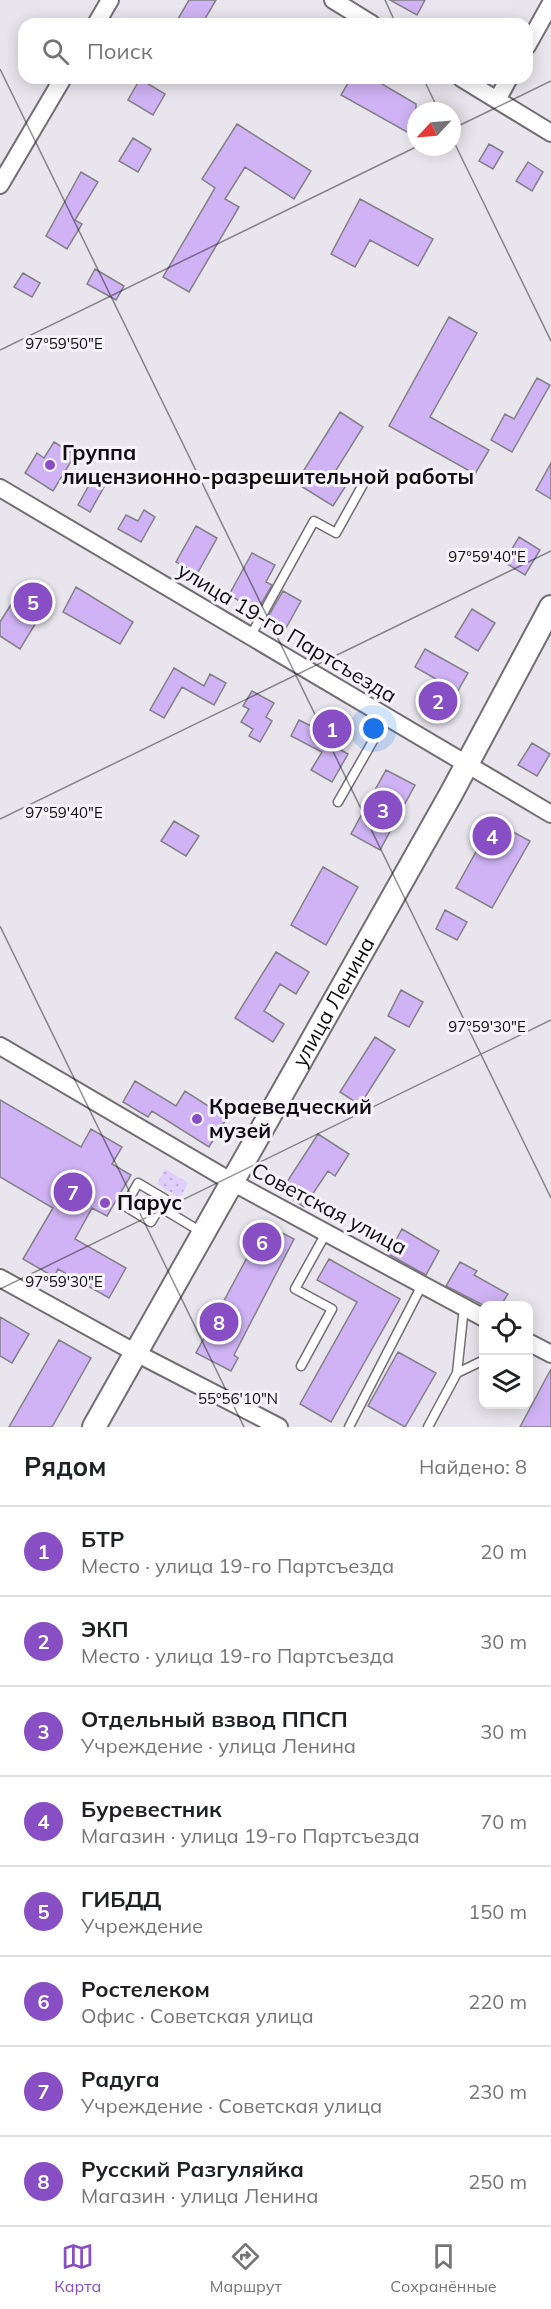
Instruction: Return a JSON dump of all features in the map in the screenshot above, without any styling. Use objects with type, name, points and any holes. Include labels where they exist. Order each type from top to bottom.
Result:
[{"type":"main road","name":"улица Ленина","points":[[94,1427],[466,765],[551,607]]},
{"type":"street","points":[[100,18],[110,0]]},
{"type":"street","points":[[333,0],[362,18]]},
{"type":"street","points":[[533,35],[551,3]]},
{"type":"street","points":[[0,185],[59,84]]},
{"type":"street","points":[[471,84],[551,133]]},
{"type":"street","points":[[497,100],[506,84]]},
{"type":"street","name":"улица 19-го Партсъезда","points":[[0,488],[551,814]]},
{"type":"street","name":"Советская улица","points":[[0,1046],[232,1182],[479,1316]]},
{"type":"street","points":[[0,1278],[136,1353],[279,1427]]},
{"type":"street","points":[[533,1345],[551,1354]]},
{"type":"lane","points":[[250,637],[314,521],[336,533],[366,479]]},
{"type":"lane","points":[[338,801],[386,718]]},
{"type":"lane","points":[[138,1183],[165,1199],[160,1207],[151,1222],[125,1206],[138,1183]]},
{"type":"lane","points":[[160,1207],[204,1233]]},
{"type":"lane","points":[[301,1366],[332,1309],[295,1289],[326,1233]]},
{"type":"lane","points":[[349,1427],[422,1285]]},
{"type":"lane","points":[[428,1427],[457,1373],[464,1307]]},
{"type":"lane","points":[[457,1373],[479,1361]]},
{"type":"shaded area","points":[[165,1169],[188,1183],[180,1198],[157,1184]]},
{"type":"building","points":[[189,0],[216,0],[206,18],[178,18]]},
{"type":"building","points":[[390,0],[425,0],[417,15]]},
{"type":"building","points":[[137,84],[148,84],[165,94],[153,115],[128,100]]},
{"type":"building","points":[[347,84],[382,84],[413,102],[407,102],[407,132],[341,95]]},
{"type":"building","points":[[237,124],[311,171],[294,199],[245,167],[225,199],[239,207],[189,292],[163,277],[215,188],[202,179]]},
{"type":"building","points":[[133,138],[151,149],[138,172],[119,161]]},
{"type":"building","points":[[489,144],[503,152],[493,169],[479,161]]},
{"type":"building","points":[[528,162],[543,172],[532,191],[516,181]]},
{"type":"building","points":[[81,172],[98,182],[75,220],[82,224],[67,249],[46,236]]},
{"type":"building","points":[[360,199],[433,239],[418,266],[370,240],[355,267],[331,254]]},
{"type":"building","points":[[95,269],[124,286],[116,300],[87,284]]},
{"type":"building","points":[[23,273],[40,283],[32,297],[14,287]]},
{"type":"building","points":[[449,317],[477,333],[430,417],[489,450],[475,474],[389,426]]},
{"type":"building","points":[[537,378],[550,385],[512,452],[491,440],[505,414],[514,419]]},
{"type":"building","points":[[340,412],[363,427],[333,475],[347,484],[333,506],[296,483]]},
{"type":"building","name":"Группа лицензионно-разрешительной работы","points":[[54,442],[75,455],[53,491],[25,473],[37,453],[44,458]]},
{"type":"building","points":[[551,463],[551,499],[536,490]]},
{"type":"building","points":[[92,480],[104,487],[90,512],[78,505]]},
{"type":"building","points":[[144,510],[155,517],[141,542],[118,529],[126,515],[138,521]]},
{"type":"building","points":[[196,526],[217,538],[197,574],[176,562]]},
{"type":"building","points":[[519,537],[540,550],[525,575],[504,562]]},
{"type":"building","points":[[252,553],[275,565],[266,582],[272,585],[257,611],[229,595]]},
{"type":"building","points":[[22,587],[48,603],[20,649],[0,636],[0,622]]},
{"type":"building","points":[[76,587],[133,622],[120,644],[63,612]]},
{"type":"building","points":[[283,591],[301,601],[286,628],[268,617]]},
{"type":"building","points":[[472,609],[495,623],[478,651],[455,637]]},
{"type":"building","points":[[425,649],[468,673],[443,717],[421,705],[436,679],[415,667]]},
{"type":"building","points":[[174,668],[204,686],[210,674],[226,683],[214,705],[182,687],[164,718],[150,710]]},
{"type":"building","points":[[252,691],[274,703],[266,717],[272,721],[260,742],[249,736],[253,729],[241,722],[249,709],[243,706]]},
{"type":"building","points":[[299,720],[319,730],[316,735],[348,754],[332,782],[311,770],[322,752],[291,736]]},
{"type":"building","points":[[532,743],[550,754],[537,776],[518,765]]},
{"type":"building","points":[[386,770],[415,785],[380,850],[351,834]]},
{"type":"building","points":[[174,821],[199,836],[186,856],[161,841]]},
{"type":"building","points":[[493,821],[530,841],[492,908],[456,888]]},
{"type":"building","points":[[323,867],[358,887],[326,945],[291,925]]},
{"type":"building","points":[[445,910],[467,922],[457,940],[436,929]]},
{"type":"building","points":[[276,952],[309,972],[296,994],[280,984],[264,1011],[284,1024],[273,1042],[235,1018]]},
{"type":"building","points":[[401,990],[423,1002],[409,1027],[388,1016]]},
{"type":"building","points":[[375,1037],[395,1050],[360,1105],[340,1092]]},
{"type":"building","name":"Краеведческий музей","points":[[135,1081],[176,1106],[185,1091],[227,1118],[209,1147],[152,1111],[148,1117],[123,1102]]},
{"type":"building","points":[[0,1100],[81,1147],[91,1129],[122,1147],[112,1164],[131,1175],[107,1216],[92,1208],[75,1239],[126,1268],[109,1298],[58,1269],[54,1277],[23,1259],[53,1208],[0,1177]]},
{"type":"building","points":[[318,1134],[349,1154],[335,1176],[328,1171],[304,1207],[281,1191]]},
{"type":"building","points":[[265,1224],[294,1239],[234,1355],[238,1358],[231,1371],[196,1353]]},
{"type":"building","points":[[402,1229],[439,1251],[426,1275],[388,1254]]},
{"type":"building","points":[[329,1259],[400,1299],[331,1422],[300,1404],[357,1302],[317,1280]]},
{"type":"building","points":[[460,1262],[477,1271],[474,1275],[508,1294],[504,1301],[479,1301],[479,1303],[446,1286]]},
{"type":"building","points":[[0,1317],[29,1334],[12,1363],[0,1356]]},
{"type":"building","points":[[59,1340],[91,1358],[52,1427],[9,1427]]},
{"type":"building","points":[[398,1352],[436,1373],[405,1427],[368,1406]]},
{"type":"building","points":[[551,1369],[551,1427],[520,1427],[530,1409],[533,1409],[533,1403]]},
{"type":"place","name":"Группа лицензионно-разрешительной работы","points":[[50,465]]},
{"type":"place","name":"ГИБДД","points":[[33,602]]},
{"type":"place","name":"ЭКП","points":[[438,701]]},
{"type":"place","name":"БТР","points":[[332,729]]},
{"type":"place","name":"Отдельный взвод ППСП","points":[[383,810]]},
{"type":"place","name":"Буревестник","points":[[492,836]]},
{"type":"place","name":"Краеведческий музей","points":[[197,1119]]},
{"type":"place","name":"Радуга","points":[[73,1192]]},
{"type":"place","name":"Парус","points":[[105,1203]]},
{"type":"place","name":"Ростелеком","points":[[262,1242]]},
{"type":"place","name":"Русский Разгуляйка","points":[[219,1322]]}]
